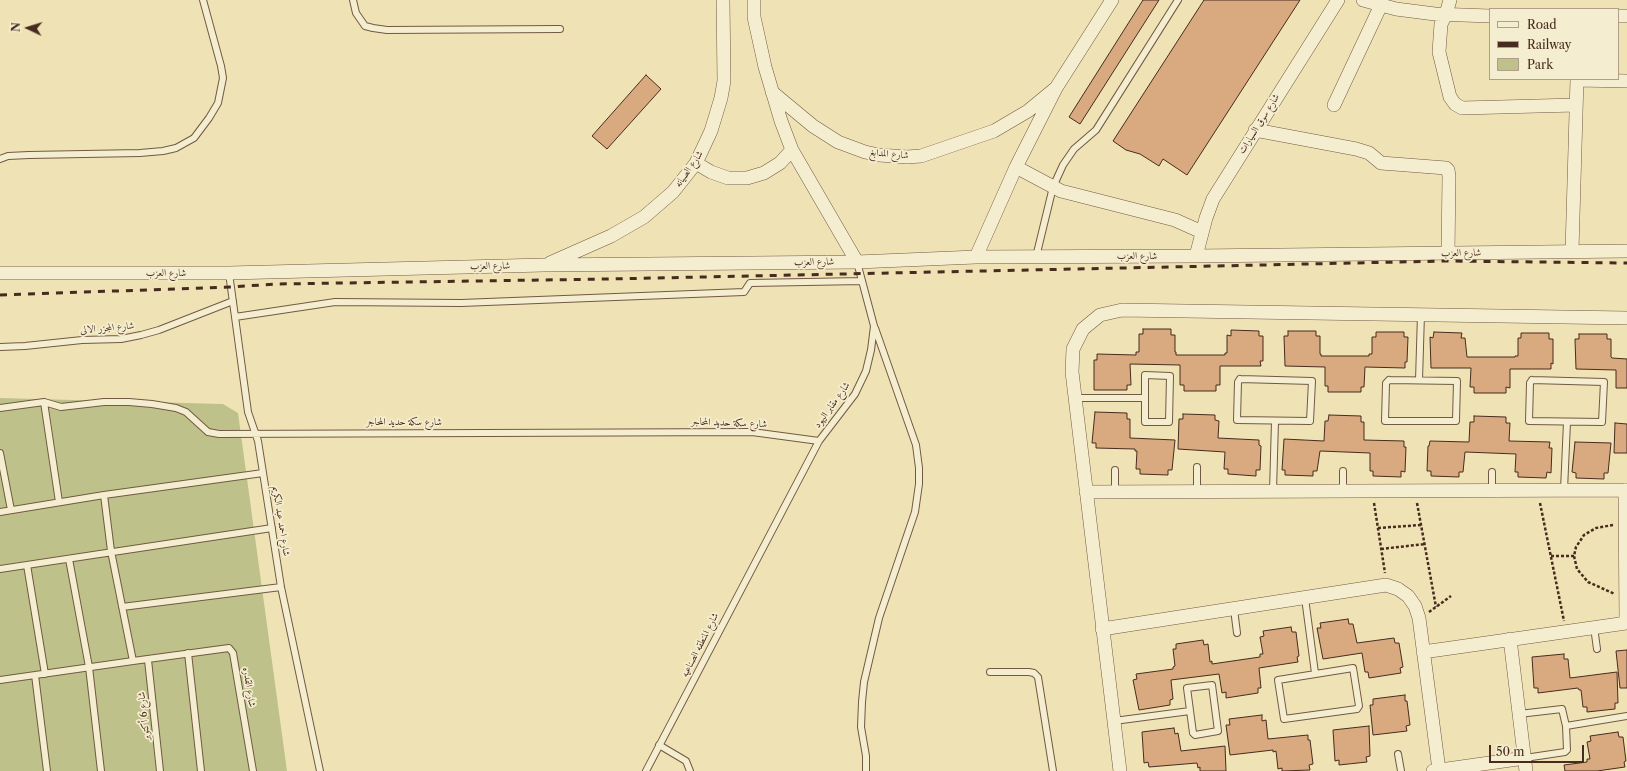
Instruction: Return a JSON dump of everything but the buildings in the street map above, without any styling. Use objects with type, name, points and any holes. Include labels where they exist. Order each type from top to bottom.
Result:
[{"type":"street","name":"شارع الصيانه","points":[[544,265],[611,236],[644,217],[673,192],[696,163],[711,132],[721,98],[724,81],[724,0]]},
{"type":"street","points":[[754,0],[755,23],[772,92],[792,150],[857,262]]},
{"type":"street","name":"شارع المدابغ","points":[[976,257],[1016,167],[1056,88],[1112,0]]},
{"type":"street","name":"شارع سوق السيارات","points":[[1196,256],[1213,199],[1338,0]]},
{"type":"street","points":[[1363,0],[1396,9],[1446,14],[1489,16]]},
{"type":"street","points":[[1450,0],[1441,24],[1440,52],[1450,97],[1455,104],[1462,108],[1576,105]]},
{"type":"street","points":[[1334,105],[1381,5]]},
{"type":"street","points":[[1572,251],[1577,80],[1627,81]]},
{"type":"street","name":"شارع المدابغ","points":[[772,92],[813,126],[838,142],[865,152],[886,156],[907,157],[921,156],[994,131],[1028,111],[1056,88]]},
{"type":"street","points":[[1255,130],[1356,149],[1369,153],[1381,163],[1446,168],[1449,176],[1448,254]]},
{"type":"street","points":[[696,163],[711,172],[728,178],[747,178],[769,170],[780,163],[792,150]]},
{"type":"street","points":[[1016,167],[1061,191],[1175,220],[1202,232]]},
{"type":"street","name":"شارع العزب","points":[[0,273],[229,273],[544,265],[857,262],[976,257],[1448,254],[1627,251]]},
{"type":"street","points":[[1120,771],[1072,372],[1073,349],[1082,329],[1100,315],[1122,310],[1627,318]]},
{"type":"street","points":[[1086,492],[1626,490],[1627,623],[1423,652]]},
{"type":"street","points":[[1102,629],[1386,585],[1398,589],[1408,596],[1416,606],[1419,618],[1436,771],[1526,764],[1510,639]]},
{"type":"lane","points":[[0,159],[8,156],[140,153],[163,151],[176,148],[194,138],[218,103],[223,78],[203,0]]},
{"type":"lane","points":[[353,0],[356,13],[365,26],[387,30],[560,29]]},
{"type":"lane","points":[[1036,257],[1053,186],[1063,165],[1074,149],[1089,138],[1101,122],[1178,0]]},
{"type":"lane","name":"شارع مقابر اليهود","points":[[772,529],[819,441],[855,394],[866,371],[871,350],[874,326],[857,262]]},
{"type":"lane","name":"شارع احمد عبد الكريم","points":[[229,273],[248,412],[256,433],[282,587],[320,771]]},
{"type":"lane","points":[[235,317],[335,302],[461,303],[744,292],[750,283],[862,281]]},
{"type":"lane","name":"شارع المجزر الالى","points":[[0,347],[82,340],[121,339],[159,330],[233,301]]},
{"type":"lane","points":[[1419,380],[1421,314]]},
{"type":"lane","points":[[866,771],[866,756],[861,727],[862,702],[866,675],[879,618],[915,512],[919,484],[916,444],[874,326]]},
{"type":"lane","points":[[1145,375],[1170,375],[1170,422],[1145,422],[1144,398],[1145,375]]},
{"type":"lane","points":[[1238,380],[1312,381],[1310,421],[1275,421],[1237,420],[1238,380]]},
{"type":"lane","points":[[1419,380],[1457,381],[1456,421],[1385,420],[1387,381],[1419,380]]},
{"type":"lane","points":[[1530,381],[1604,382],[1602,422],[1568,422],[1529,421],[1530,381]]},
{"type":"lane","points":[[1075,398],[1144,398]]},
{"type":"lane","points":[[44,402],[59,502]]},
{"type":"lane","name":"شارع سكة حديد المحاجر","points":[[0,408],[44,402],[61,407],[104,402],[152,404],[176,408],[186,412],[208,432],[219,434],[752,432],[819,441]]},
{"type":"lane","points":[[1273,491],[1275,421]]},
{"type":"lane","points":[[1564,490],[1568,422]]},
{"type":"lane","points":[[0,453],[11,510]]},
{"type":"lane","points":[[1197,467],[1197,492]]},
{"type":"lane","points":[[1115,470],[1115,492]]},
{"type":"lane","points":[[1343,470],[1343,491]]},
{"type":"lane","points":[[1492,472],[1492,490]]},
{"type":"lane","points":[[0,512],[104,495],[263,473]]},
{"type":"lane","points":[[104,495],[111,551],[133,660]]},
{"type":"lane","points":[[0,569],[111,551],[272,528]]},
{"type":"lane","name":"شارع المنطقه الصناعيه","points":[[646,771],[772,529]]},
{"type":"lane","points":[[69,559],[89,667],[101,771]]},
{"type":"lane","points":[[27,565],[45,674]]},
{"type":"lane","points":[[122,607],[282,587]]},
{"type":"lane","points":[[1305,598],[1315,673]]},
{"type":"lane","points":[[1234,609],[1237,633]]},
{"type":"lane","points":[[1594,627],[1597,649]]},
{"type":"lane","name":"شارع القدره","points":[[188,653],[224,648],[230,648],[233,653],[253,771]]},
{"type":"lane","points":[[0,680],[133,660],[148,660],[188,653],[201,771]]},
{"type":"lane","name":"شارع 6 أكتوبر","points":[[148,660],[160,771]]},
{"type":"lane","points":[[1353,668],[1359,708],[1284,719],[1278,680],[1315,673],[1353,668]]},
{"type":"lane","points":[[990,672],[1029,672],[1034,673],[1038,677],[1053,771]]},
{"type":"lane","points":[[36,675],[47,771]]},
{"type":"lane","points":[[1212,685],[1218,731],[1194,734],[1190,711],[1187,688],[1212,685]]},
{"type":"lane","points":[[1519,714],[1562,709],[1566,726],[1567,750],[1526,764]]},
{"type":"lane","points":[[1114,721],[1190,711]]},
{"type":"lane","points":[[1566,726],[1627,716]]},
{"type":"lane","points":[[660,745],[686,761],[690,771]]},
{"type":"lane","points":[[1398,754],[1401,771]]},
{"type":"path","points":[[1538,490],[1567,631]]},
{"type":"path","points":[[1372,491],[1386,585]]},
{"type":"path","points":[[1415,491],[1436,607]]},
{"type":"path","points":[[1378,528],[1421,524]]},
{"type":"path","points":[[1626,524],[1596,528],[1590,531],[1579,540],[1574,556],[1577,569],[1588,582],[1626,598]]},
{"type":"path","points":[[1381,549],[1424,544]]},
{"type":"path","points":[[1551,556],[1574,556]]},
{"type":"path","points":[[1419,618],[1451,596]]},
{"type":"green space","points":[[0,398],[223,404],[238,413],[287,771],[0,771]]},
{"type":"railway","points":[[0,295],[231,287],[276,284],[609,279],[1447,261],[1627,263]]}]
